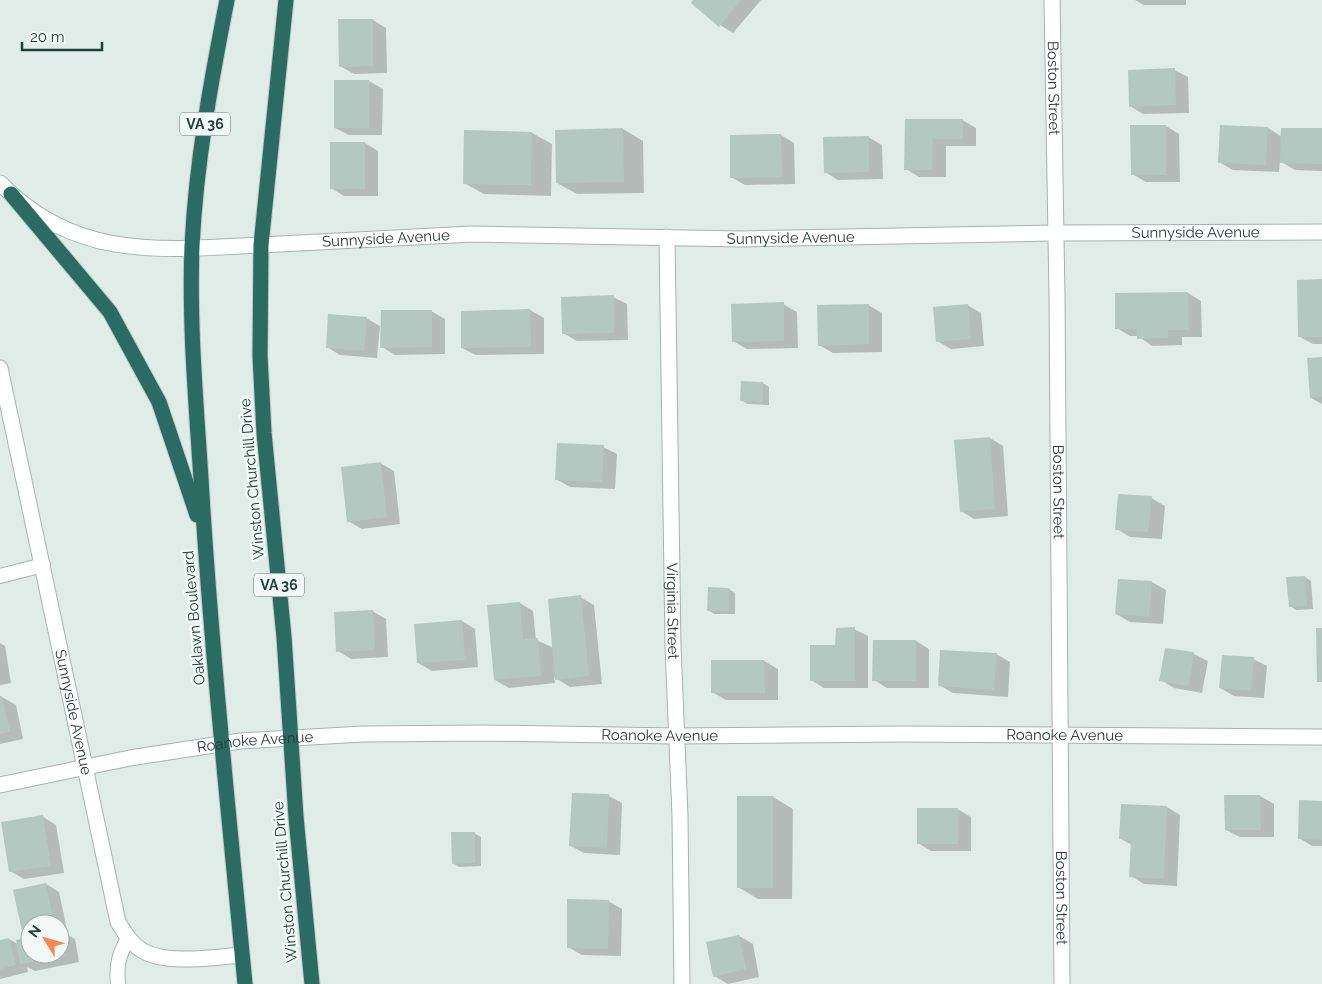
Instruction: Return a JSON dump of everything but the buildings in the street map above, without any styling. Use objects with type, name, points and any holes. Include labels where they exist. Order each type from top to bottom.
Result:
[{"type":"highway","name":"VA 36","points":[[192,249],[195,200],[207,101],[227,0]]},
{"type":"highway","name":"Winston Churchill Drive","points":[[286,0],[274,92],[261,245],[260,356],[264,432],[284,637],[296,817],[312,984]]},
{"type":"highway","points":[[5,188],[110,312],[159,402],[204,536]]},
{"type":"highway","name":"Oaklawn Boulevard","points":[[192,249],[194,369],[204,536],[245,984]]},
{"type":"street","name":"Boston Street","points":[[1052,0],[1061,736],[1062,984]]},
{"type":"street","points":[[5,188],[41,216],[75,234],[111,245],[149,250],[261,245]]},
{"type":"street","name":"Sunnyside Avenue","points":[[261,245],[472,234],[742,239],[1054,233],[1322,232]]},
{"type":"street","name":"Virginia Street","points":[[667,237],[682,984]]},
{"type":"street","name":"Sunnyside Avenue","points":[[0,368],[118,922],[128,938],[142,950],[160,958],[242,955]]},
{"type":"street","name":"Roanoke Avenue","points":[[0,785],[85,767],[223,744],[363,734],[485,733],[676,736],[904,734],[1322,737]]},
{"type":"lane","points":[[0,576],[42,565]]},
{"type":"lane","points":[[118,984],[116,967],[118,957],[128,938]]}]
